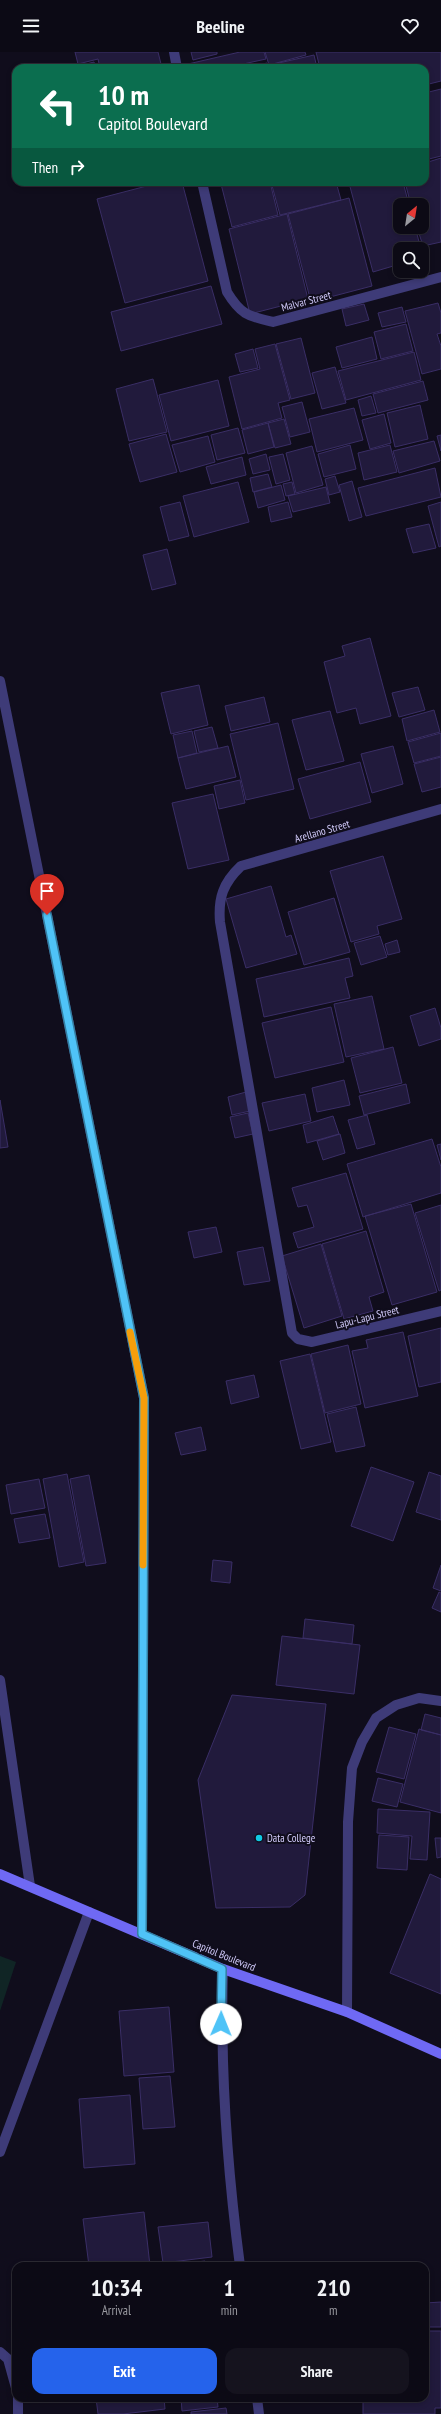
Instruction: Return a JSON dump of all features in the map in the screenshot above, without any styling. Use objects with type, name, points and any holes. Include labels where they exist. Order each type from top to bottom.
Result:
[{"type":"main road","name":"Capitol Boulevard","points":[[0,1874],[222,1969],[347,2012],[441,2054]]},
{"type":"street","points":[[174,52],[176,64]]},
{"type":"street","name":"Malvar Street","points":[[203,186],[227,292],[236,306],[246,316],[273,322],[441,278]]},
{"type":"street","points":[[0,681],[144,1398],[142,1934]]},
{"type":"street","name":"Arellano Street","points":[[298,1339],[292,1333],[220,922],[219,906],[221,891],[230,877],[241,866],[441,809]]},
{"type":"street","name":"Lapu-Lapu Street","points":[[298,1339],[312,1342],[441,1311]]},
{"type":"street","points":[[0,1680],[30,1886]]},
{"type":"street","points":[[347,2012],[348,1822],[352,1768],[362,1742],[376,1718],[396,1705],[419,1698],[441,1701]]},
{"type":"street","points":[[0,2152],[53,2003],[89,1912]]},
{"type":"street","points":[[222,1969],[223,2088],[233,2210],[240,2262]]},
{"type":"street","points":[[0,2352],[8,2359],[12,2374]]},
{"type":"street","points":[[18,2402],[18,2414]]},
{"type":"street","points":[[258,2402],[259,2414]]},
{"type":"green space","points":[[0,1956],[16,1962],[0,2011]]},
{"type":"building","points":[[75,52],[158,52],[161,64],[99,64],[98,59],[78,64]]},
{"type":"building","points":[[191,52],[217,52],[217,54],[193,60]]},
{"type":"building","points":[[240,52],[264,52],[266,59],[243,64],[188,64]]},
{"type":"building","points":[[265,52],[305,52],[306,55],[273,64],[269,64]]},
{"type":"building","points":[[316,52],[441,52],[441,81],[429,84],[429,64],[319,64]]},
{"type":"building","points":[[314,55],[316,64],[274,64]]},
{"type":"building","points":[[441,89],[441,156],[429,159],[429,92]]},
{"type":"building","points":[[441,158],[441,242],[429,245],[429,242],[422,242],[419,234],[429,234],[429,198],[409,198],[406,186],[429,186],[429,162]]},
{"type":"building","points":[[147,186],[183,186],[208,281],[125,303],[97,199]]},
{"type":"building","points":[[222,186],[271,186],[278,215],[232,227]]},
{"type":"building","points":[[272,186],[337,186],[341,200],[280,215]]},
{"type":"building","points":[[350,186],[404,186],[407,198],[393,198],[393,234],[417,234],[419,242],[393,242],[393,266],[373,272]]},
{"type":"building","points":[[349,198],[372,286],[311,302],[288,214]]},
{"type":"building","points":[[287,214],[308,299],[250,314],[229,229]]},
{"type":"building","points":[[211,286],[222,324],[121,351],[111,312]]},
{"type":"building","points":[[438,303],[441,313],[441,333],[437,334],[441,346],[441,369],[422,374],[405,311]]},
{"type":"building","points":[[364,304],[369,320],[346,326],[342,309]]},
{"type":"building","points":[[402,307],[406,322],[382,327],[378,313]]},
{"type":"building","points":[[406,324],[413,351],[381,359],[374,332]]},
{"type":"building","points":[[372,337],[377,359],[342,368],[336,347]]},
{"type":"building","points":[[301,338],[315,393],[291,399],[276,344]]},
{"type":"building","points":[[275,344],[290,400],[278,403],[282,418],[242,429],[229,377],[260,369],[255,349]]},
{"type":"building","points":[[253,349],[258,368],[240,372],[235,354]]},
{"type":"building","points":[[414,352],[421,380],[346,400],[338,371]]},
{"type":"building","points":[[335,367],[346,403],[322,409],[312,373]]},
{"type":"building","points":[[153,379],[167,432],[129,441],[116,389]]},
{"type":"building","points":[[218,380],[229,426],[171,441],[159,395]]},
{"type":"building","points":[[423,381],[428,400],[378,413],[373,394]]},
{"type":"building","points":[[371,396],[376,413],[362,416],[358,400]]},
{"type":"building","points":[[302,402],[310,432],[290,437],[282,407]]},
{"type":"building","points":[[420,405],[428,439],[395,447],[387,413]]},
{"type":"building","points":[[354,408],[363,440],[317,452],[309,419]]},
{"type":"building","points":[[384,414],[391,443],[370,449],[362,420]]},
{"type":"building","points":[[284,419],[291,444],[275,448],[268,423]]},
{"type":"building","points":[[268,423],[274,447],[248,454],[242,430]]},
{"type":"building","points":[[238,428],[245,453],[217,460],[211,435]]},
{"type":"building","points":[[166,434],[177,472],[140,482],[129,444]]},
{"type":"building","points":[[441,435],[441,451],[437,436]]},
{"type":"building","points":[[208,436],[215,462],[180,472],[172,445]]},
{"type":"building","points":[[434,441],[440,461],[399,473],[393,451]]},
{"type":"building","points":[[350,445],[356,469],[324,477],[318,454]]},
{"type":"building","points":[[390,445],[397,472],[364,480],[358,453]]},
{"type":"building","points":[[312,446],[323,485],[296,493],[286,453]]},
{"type":"building","points":[[266,454],[270,470],[253,474],[249,459]]},
{"type":"building","points":[[283,454],[290,480],[276,484],[269,457]]},
{"type":"building","points":[[242,457],[246,475],[211,484],[206,467]]},
{"type":"building","points":[[435,468],[441,497],[366,516],[358,488]]},
{"type":"building","points":[[268,474],[272,487],[253,492],[250,478]]},
{"type":"building","points":[[335,476],[340,492],[329,495],[325,479]]},
{"type":"building","points":[[352,481],[362,517],[349,521],[339,485]]},
{"type":"building","points":[[238,482],[249,522],[194,537],[183,496]]},
{"type":"building","points":[[292,482],[295,494],[286,496],[283,484]]},
{"type":"building","points":[[281,485],[285,500],[258,508],[254,492]]},
{"type":"building","points":[[326,487],[330,503],[293,512],[288,496]]},
{"type":"building","points":[[180,502],[189,536],[169,541],[160,507]]},
{"type":"building","points":[[288,502],[292,517],[271,522],[268,507]]},
{"type":"building","points":[[441,502],[441,546],[439,547],[428,506]]},
{"type":"building","points":[[429,524],[436,548],[413,553],[406,529]]},
{"type":"building","points":[[167,549],[176,584],[152,590],[143,555]]},
{"type":"building","points":[[370,638],[391,716],[360,724],[356,708],[337,713],[324,662],[345,656],[342,646]]},
{"type":"building","points":[[199,685],[208,725],[171,734],[161,693]]},
{"type":"building","points":[[418,687],[425,710],[399,717],[392,693]]},
{"type":"building","points":[[264,697],[270,722],[231,731],[225,706]]},
{"type":"building","points":[[434,710],[440,732],[407,741],[402,719]]},
{"type":"building","points":[[330,711],[344,761],[306,770],[292,720]]},
{"type":"building","points":[[278,723],[294,789],[246,800],[230,734]]},
{"type":"building","points":[[212,727],[218,748],[199,752],[194,731]]},
{"type":"building","points":[[192,731],[197,753],[178,758],[173,735]]},
{"type":"building","points":[[441,733],[441,756],[414,763],[408,742]]},
{"type":"building","points":[[228,746],[236,777],[186,789],[178,758]]},
{"type":"building","points":[[393,746],[403,784],[372,793],[361,754]]},
{"type":"building","points":[[441,757],[441,787],[422,792],[414,764]]},
{"type":"building","points":[[360,762],[371,802],[310,819],[298,779]]},
{"type":"building","points":[[240,780],[245,803],[219,809],[214,786]]},
{"type":"building","points":[[213,794],[229,860],[188,869],[172,803]]},
{"type":"building","points":[[383,856],[402,919],[377,926],[379,934],[351,942],[330,871]]},
{"type":"building","points":[[271,886],[286,937],[291,935],[297,954],[246,968],[226,899]]},
{"type":"building","points":[[334,898],[350,952],[304,965],[288,912]]},
{"type":"building","points":[[380,936],[387,957],[361,965],[354,943]]},
{"type":"building","points":[[397,940],[400,952],[388,955],[385,944]]},
{"type":"building","points":[[349,958],[353,976],[345,978],[350,998],[264,1017],[256,979]]},
{"type":"building","points":[[372,996],[384,1049],[346,1057],[334,1004]]},
{"type":"building","points":[[331,1007],[344,1062],[275,1078],[262,1023]]},
{"type":"building","points":[[435,1008],[441,1028],[441,1039],[419,1046],[410,1016]]},
{"type":"building","points":[[393,1047],[402,1083],[360,1093],[351,1058]]},
{"type":"building","points":[[344,1080],[350,1105],[317,1112],[312,1088]]},
{"type":"building","points":[[406,1084],[410,1103],[364,1115],[359,1096]]},
{"type":"building","points":[[246,1092],[250,1111],[232,1115],[228,1097]]},
{"type":"building","points":[[305,1094],[311,1121],[269,1131],[262,1103]]},
{"type":"building","points":[[0,1100],[8,1147],[0,1148]]},
{"type":"building","points":[[248,1113],[253,1134],[235,1138],[230,1117]]},
{"type":"building","points":[[367,1115],[375,1144],[357,1149],[348,1120]]},
{"type":"building","points":[[333,1116],[339,1134],[307,1143],[303,1125]]},
{"type":"building","points":[[340,1134],[345,1153],[323,1160],[317,1141]]},
{"type":"building","points":[[432,1139],[441,1167],[441,1193],[363,1217],[347,1164]]},
{"type":"building","points":[[441,1144],[441,1160],[437,1145]]},
{"type":"building","points":[[346,1173],[363,1229],[298,1248],[293,1233],[314,1227],[307,1205],[298,1207],[292,1188]]},
{"type":"building","points":[[411,1204],[437,1292],[392,1305],[365,1216]]},
{"type":"building","points":[[441,1205],[441,1290],[439,1291],[415,1213]]},
{"type":"building","points":[[216,1227],[222,1252],[194,1258],[188,1232]]},
{"type":"building","points":[[366,1231],[384,1292],[369,1297],[373,1311],[344,1319],[322,1244]]},
{"type":"building","points":[[321,1244],[342,1316],[304,1328],[282,1256]]},
{"type":"building","points":[[263,1247],[270,1281],[244,1285],[237,1252]]},
{"type":"building","points":[[441,1328],[441,1382],[419,1387],[408,1336]]},
{"type":"building","points":[[403,1332],[418,1396],[365,1408],[352,1351],[368,1348],[366,1340]]},
{"type":"building","points":[[348,1345],[361,1404],[325,1413],[311,1354]]},
{"type":"building","points":[[310,1354],[331,1442],[301,1449],[280,1361]]},
{"type":"building","points":[[254,1375],[259,1397],[231,1404],[226,1381]]},
{"type":"building","points":[[356,1407],[365,1446],[336,1452],[327,1414]]},
{"type":"building","points":[[201,1427],[206,1450],[181,1455],[175,1433]]},
{"type":"building","points":[[371,1467],[414,1482],[393,1541],[351,1526]]},
{"type":"building","points":[[429,1472],[441,1476],[441,1520],[416,1512]]},
{"type":"building","points":[[67,1474],[84,1562],[59,1567],[43,1479]]},
{"type":"building","points":[[89,1475],[106,1563],[86,1566],[70,1479]]},
{"type":"building","points":[[39,1479],[45,1508],[11,1514],[6,1485]]},
{"type":"building","points":[[45,1514],[50,1538],[19,1543],[14,1519]]},
{"type":"building","points":[[213,1560],[232,1562],[230,1583],[211,1581]]},
{"type":"building","points":[[441,1565],[441,1591],[433,1588]]},
{"type":"building","points":[[439,1592],[441,1593],[441,1612],[432,1608]]},
{"type":"building","points":[[305,1619],[354,1625],[352,1644],[303,1638]]},
{"type":"building","points":[[282,1636],[360,1645],[354,1694],[276,1685]]},
{"type":"building","name":"Data College","points":[[232,1695],[326,1704],[305,1895],[290,1907],[216,1908],[198,1780]]},
{"type":"building","points":[[425,1714],[441,1718],[441,1735],[421,1730]]},
{"type":"building","points":[[389,1727],[416,1734],[404,1779],[376,1772]]},
{"type":"building","points":[[419,1729],[441,1735],[441,1813],[400,1802]]},
{"type":"building","points":[[378,1778],[403,1784],[397,1807],[372,1801]]},
{"type":"building","points":[[378,1809],[430,1812],[427,1860],[410,1859],[412,1836],[377,1833]]},
{"type":"building","points":[[379,1835],[409,1837],[407,1870],[377,1868]]},
{"type":"building","points":[[435,1838],[441,1838],[441,1857],[437,1858]]},
{"type":"building","points":[[430,1874],[441,1879],[441,1994],[390,1973]]},
{"type":"building","points":[[169,2007],[174,2072],[124,2076],[119,2011]]},
{"type":"building","points":[[170,2076],[175,2127],[143,2129],[139,2078]]},
{"type":"building","points":[[130,2095],[135,2164],[84,2168],[79,2099]]},
{"type":"building","points":[[144,2212],[150,2262],[88,2262],[83,2219]]},
{"type":"building","points":[[208,2222],[212,2257],[163,2262],[158,2227]]},
{"type":"building","points":[[441,2302],[441,2327],[429,2327],[429,2303]]},
{"type":"building","points":[[429,2331],[441,2331],[441,2408],[435,2408],[435,2414],[363,2414],[363,2402],[429,2402]]},
{"type":"building","points":[[96,2402],[164,2402],[165,2409],[123,2414],[98,2414]]},
{"type":"building","points":[[181,2402],[217,2402],[218,2407],[182,2411]]},
{"type":"building","points":[[226,2408],[227,2414],[191,2414],[191,2412]]},
{"type":"slow traffic","points":[[130,1332],[144,1398],[143,1565]]},
{"type":"place","name":"Data College","points":[[259,1838]]},
{"type":"route","points":[[47,915],[144,1398],[142,1934],[222,1969],[221,2024]]}]
